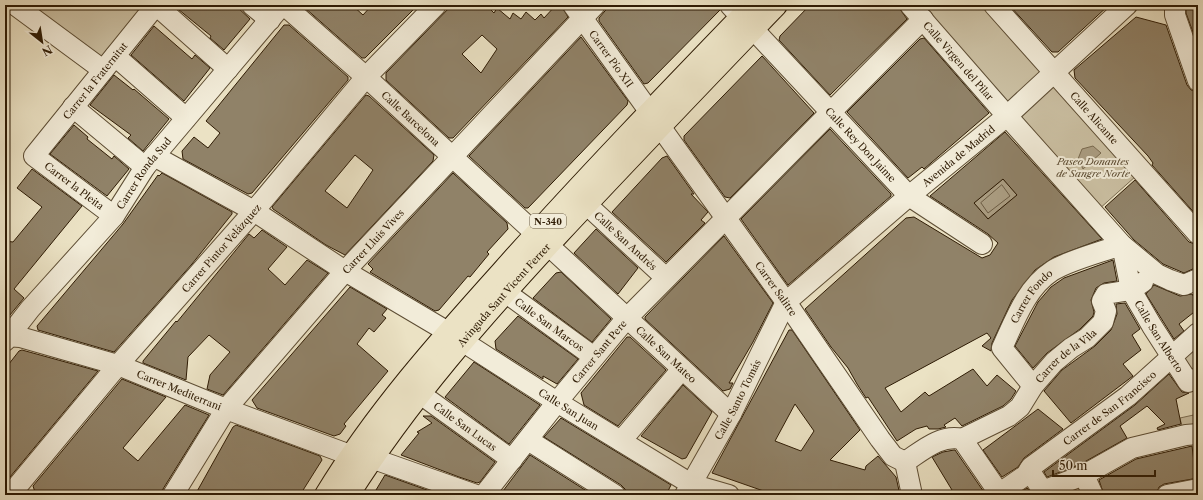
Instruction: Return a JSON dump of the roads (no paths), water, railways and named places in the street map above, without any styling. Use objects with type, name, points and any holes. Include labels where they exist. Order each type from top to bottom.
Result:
[{"type":"highway","name":"Avinguda Sant Vicent Ferrer","points":[[326,495],[419,393],[455,337],[505,292],[542,240],[586,204],[745,14],[776,5]]},
{"type":"highway","name":"Avinguda Sant Vicent Ferrer","points":[[348,495],[361,456],[455,337],[542,240],[655,120]]},
{"type":"street","points":[[15,5],[109,63],[186,118]]},
{"type":"street","points":[[156,5],[228,69]]},
{"type":"street","name":"Carrer la Fraternitat","points":[[34,156],[156,5]]},
{"type":"street","points":[[252,5],[270,20]]},
{"type":"street","name":"Carrer Ronda Sud","points":[[6,338],[30,309],[114,216],[149,161],[283,5]]},
{"type":"street","name":"Calle Barcelona","points":[[283,5],[366,77],[542,240]]},
{"type":"street","name":"Carrer Pintor Velázquez","points":[[10,495],[118,365],[254,211],[366,77],[436,5]]},
{"type":"street","points":[[994,5],[1056,72]]},
{"type":"street","name":"Avenida de Madrid","points":[[786,302],[909,196],[1007,116],[1127,5]]},
{"type":"street","points":[[1175,5],[1175,15],[1198,81]]},
{"type":"street","name":"Carrer Pío XII","points":[[584,9],[655,120]]},
{"type":"street","name":"Carrer Lluis Vives","points":[[173,495],[226,409],[345,271],[452,156],[584,9]]},
{"type":"street","name":"Carrer Sant Pere","points":[[484,495],[557,402],[626,319],[725,217],[831,112],[917,12]]},
{"type":"street","name":"Calle Virgen del Pilar","points":[[917,12],[1122,245],[1157,274],[1191,282]]},
{"type":"street","name":"Calle Rey Don Jaime","points":[[745,14],[831,112],[909,196],[982,244]]},
{"type":"street","name":"Calle Alicante","points":[[1056,72],[1198,234]]},
{"type":"street","name":"Calle San Juan","points":[[73,108],[149,161],[254,211],[345,271],[455,337],[621,441],[691,491],[729,495]]},
{"type":"street","name":"Carrer Salitre","points":[[655,120],[786,302],[888,450],[893,456],[905,462]]},
{"type":"street","name":"Carrer la Pleita","points":[[34,156],[114,216]]},
{"type":"street","name":"Calle San Andrés","points":[[586,204],[666,278]]},
{"type":"street","name":"Calle San Mateo","points":[[542,240],[626,319],[731,414]]},
{"type":"street","name":"Calle San Alberto","points":[[1122,245],[1131,290],[1172,356],[1193,380]]},
{"type":"street","name":"Carrer Fondo","points":[[1034,386],[1002,348],[1016,318],[1033,288],[1058,267],[1122,245]]},
{"type":"street","name":"Carrer de la Vila","points":[[962,439],[1014,412],[1026,400],[1034,386],[1062,355],[1087,338],[1103,322],[1106,311],[1102,301],[1106,294],[1131,290],[1157,274]]},
{"type":"street","name":"Calle San Marcos","points":[[505,292],[594,357]]},
{"type":"street","name":"Calle Santo Tomás","points":[[691,491],[786,302]]},
{"type":"street","name":"Carrer de San Francisco","points":[[998,494],[1026,475],[1030,470],[1128,396],[1198,333]]},
{"type":"street","name":"Carrer Mediterrani","points":[[6,338],[20,337],[118,365],[226,409],[476,495]]},
{"type":"street","points":[[621,441],[682,370]]},
{"type":"street","name":"Calle San Lucas","points":[[419,393],[512,460]]},
{"type":"street","points":[[1030,470],[1039,485],[1045,490],[1084,475],[1132,448],[1186,435],[1198,434]]},
{"type":"street","points":[[912,495],[905,462],[938,441],[951,437],[962,439],[998,494]]},
{"type":"street","points":[[528,440],[615,495]]},
{"type":"street","points":[[1084,475],[1093,495]]},
{"type":"street","points":[[1167,495],[1198,489]]},
{"type":"water","points":[[1093,146],[1101,153],[1083,169],[1078,159],[1082,149]]},
{"type":"water","points":[[1003,179],[1017,195],[988,219],[974,203]]},
{"type":"park label","name":"Paseo Donantes de Sangre Norte","points":[[1093,166]]}]
